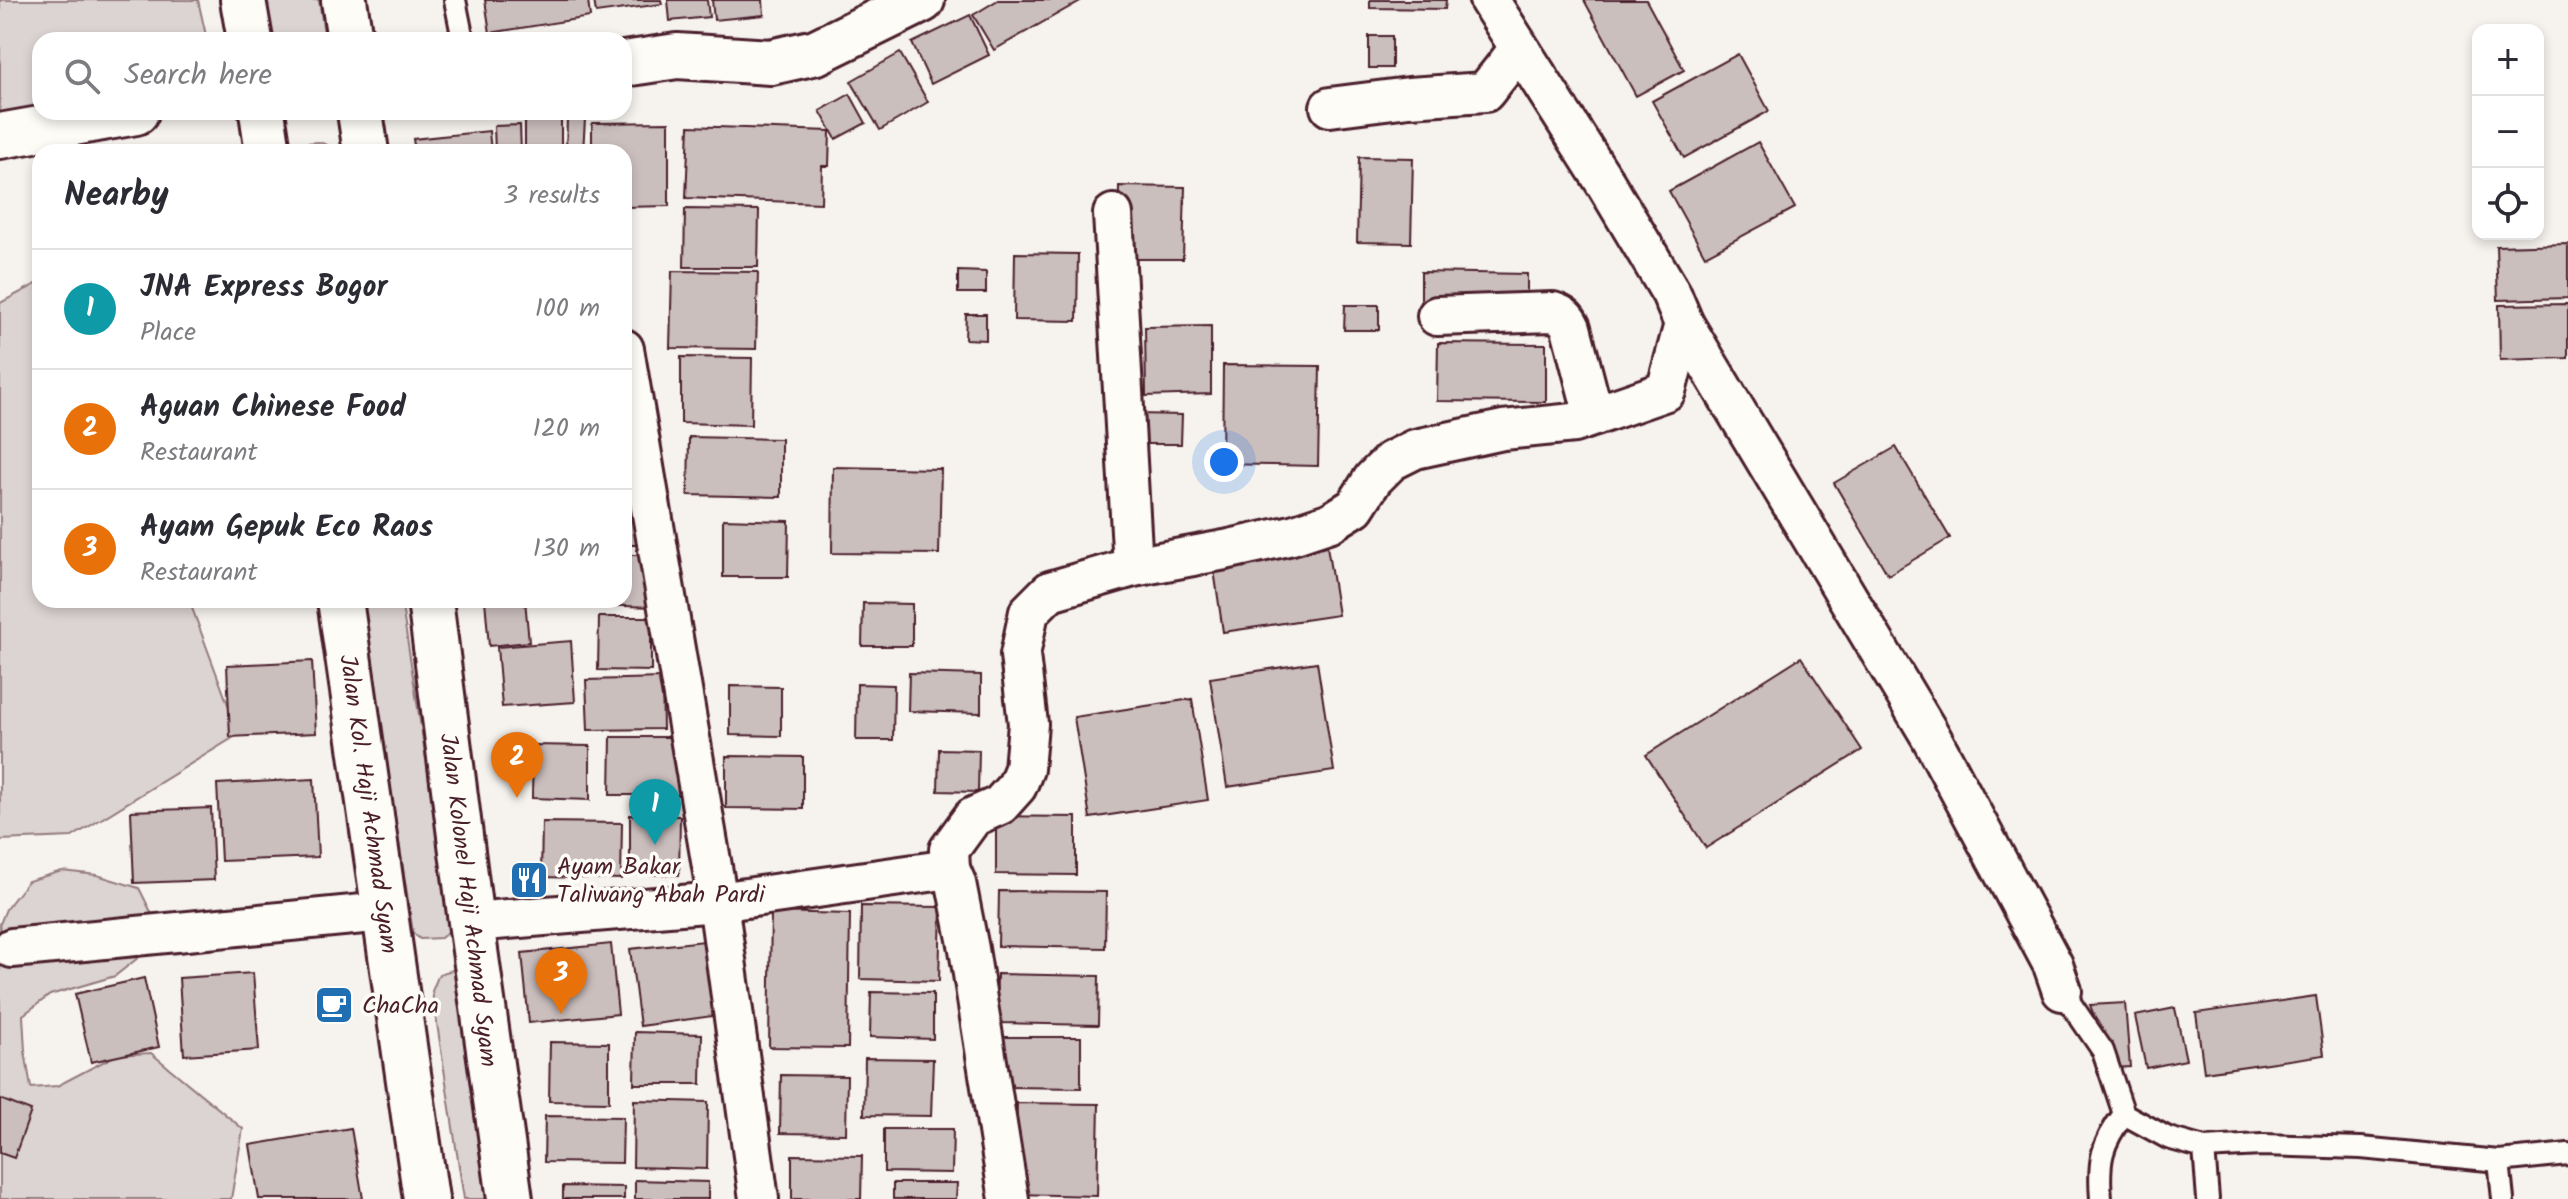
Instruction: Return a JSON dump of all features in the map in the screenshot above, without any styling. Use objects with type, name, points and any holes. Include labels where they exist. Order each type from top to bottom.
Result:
[{"type":"main road","points":[[243,0],[249,32]]},
{"type":"main road","points":[[344,0],[349,32]]},
{"type":"main road","points":[[632,63],[677,56],[771,62],[816,52],[922,0]]},
{"type":"main road","points":[[0,136],[91,120]]},
{"type":"main road","points":[[263,120],[267,144]]},
{"type":"main road","points":[[361,120],[365,144]]},
{"type":"main road","name":"Jalan Kol. Haji Achmad Syam","points":[[341,608],[426,1199]]},
{"type":"main road","name":"Jalan Kolonel Haji Achmad Syam","points":[[431,608],[510,1199]]},
{"type":"street","points":[[1489,0],[1606,184],[1671,293],[1684,324],[1931,737],[1995,851],[2053,965],[2062,991]]},
{"type":"street","points":[[1330,107],[1485,92],[1519,49]]},
{"type":"street","points":[[1113,214],[1133,567]]},
{"type":"street","points":[[1437,316],[1553,312],[1561,315],[1571,328],[1594,416]]},
{"type":"street","points":[[1009,1199],[969,949],[956,883],[950,869],[949,850],[973,817],[1000,805],[1017,786],[1024,769],[1028,724],[1020,655],[1029,612],[1050,591],[1133,567],[1265,541],[1331,522],[1355,507],[1373,479],[1391,461],[1415,449],[1503,430],[1574,423],[1666,391],[1684,324]]},
{"type":"street","points":[[632,396],[718,902],[759,1199]]},
{"type":"street","points":[[471,922],[718,902],[950,869]]},
{"type":"street","points":[[12,948],[384,912]]},
{"type":"lane","points":[[455,0],[461,32]]},
{"type":"lane","points":[[2062,991],[2103,1051],[2124,1114],[2168,1138],[2204,1148],[2262,1145],[2361,1148],[2499,1161],[2568,1154]]},
{"type":"lane","points":[[2101,1199],[2101,1154],[2109,1134],[2124,1114]]},
{"type":"lane","points":[[2204,1148],[2208,1199]]},
{"type":"lane","points":[[2499,1161],[2503,1199]]},
{"type":"shaded area","points":[[0,0],[198,0],[205,32],[32,32],[32,112],[0,118]]},
{"type":"shaded area","points":[[264,0],[319,0],[324,32],[269,32]]},
{"type":"shaded area","points":[[32,286],[32,608],[192,608],[239,734],[72,837],[0,840],[0,303]]},
{"type":"shaded area","points":[[363,608],[402,608],[450,913],[450,930],[441,938],[420,939],[413,933]]},
{"type":"shaded area","points":[[62,871],[97,875],[139,888],[156,922],[143,954],[115,976],[50,995],[23,1015],[31,1088],[57,1086],[116,1055],[151,1053],[243,1129],[231,1199],[0,1199],[0,924],[6,909],[28,881]]},
{"type":"shaded area","points":[[452,970],[466,976],[499,1199],[464,1199],[432,991],[439,974]]},
{"type":"building","points":[[485,0],[588,0],[590,17],[490,32]]},
{"type":"building","points":[[594,0],[661,0],[662,4],[596,13]]},
{"type":"building","points":[[668,0],[707,0],[709,17],[670,21]]},
{"type":"building","points":[[712,0],[763,0],[764,15],[714,20]]},
{"type":"building","points":[[998,0],[1082,0],[994,50],[973,15]]},
{"type":"building","points":[[1370,0],[1446,0],[1445,9],[1370,8]]},
{"type":"building","points":[[1584,0],[1646,0],[1684,70],[1636,96]]},
{"type":"building","points":[[970,15],[989,55],[931,84],[912,43]]},
{"type":"building","points":[[1369,36],[1392,36],[1392,68],[1369,68]]},
{"type":"building","points":[[900,53],[928,102],[880,130],[851,81]]},
{"type":"building","points":[[1738,54],[1769,111],[1684,158],[1652,101]]},
{"type":"building","points":[[850,94],[866,123],[836,139],[820,111]]},
{"type":"building","points":[[525,120],[561,120],[561,144],[525,144]]},
{"type":"building","points":[[567,120],[585,120],[583,144],[566,144]]},
{"type":"building","points":[[669,122],[669,206],[632,207],[632,144],[592,144],[592,123]]},
{"type":"building","points":[[520,125],[521,144],[495,144],[494,126]]},
{"type":"building","points":[[689,126],[830,131],[829,166],[822,166],[821,203],[686,198]]},
{"type":"building","points":[[489,131],[490,144],[414,144],[413,139]]},
{"type":"building","points":[[1758,142],[1795,208],[1705,256],[1669,191]]},
{"type":"building","points":[[1359,157],[1413,158],[1411,243],[1357,242]]},
{"type":"building","points":[[1119,186],[1185,187],[1183,259],[1118,259]]},
{"type":"building","points":[[685,209],[759,210],[758,267],[684,267]]},
{"type":"building","points":[[2568,244],[2568,298],[2498,300],[2496,246]]},
{"type":"building","points":[[1015,253],[1078,254],[1077,321],[1014,320]]},
{"type":"building","points":[[672,271],[758,272],[756,349],[670,348]]},
{"type":"building","points":[[958,271],[986,272],[986,293],[958,293]]},
{"type":"building","points":[[1421,272],[1527,274],[1527,307],[1421,305]]},
{"type":"building","points":[[2568,304],[2568,358],[2500,360],[2499,305]]},
{"type":"building","points":[[1345,305],[1379,305],[1379,330],[1344,330]]},
{"type":"building","points":[[966,314],[986,314],[986,340],[965,339]]},
{"type":"building","points":[[1211,326],[1211,394],[1146,396],[1145,327]]},
{"type":"building","points":[[1438,343],[1546,344],[1546,402],[1437,401]]},
{"type":"building","points":[[681,357],[752,358],[751,425],[681,423]]},
{"type":"building","points":[[1223,365],[1320,366],[1318,466],[1222,464]]},
{"type":"building","points":[[1138,414],[1182,415],[1181,444],[1138,444]]},
{"type":"building","points":[[689,437],[781,439],[781,497],[688,495]]},
{"type":"building","points":[[1896,447],[1950,538],[1888,575],[1834,483]]},
{"type":"building","points":[[833,467],[941,469],[939,554],[832,553]]},
{"type":"building","points":[[632,487],[641,487],[640,545],[632,545]]},
{"type":"building","points":[[723,519],[789,521],[788,577],[723,577]]},
{"type":"building","points":[[1327,546],[1338,615],[1223,632],[1213,563]]},
{"type":"building","points":[[632,555],[656,555],[655,607],[632,606]]},
{"type":"building","points":[[863,603],[912,604],[912,646],[862,646]]},
{"type":"building","points":[[486,608],[526,608],[529,642],[489,646]]},
{"type":"building","points":[[599,617],[651,617],[651,671],[598,670]]},
{"type":"building","points":[[571,641],[575,702],[502,707],[497,647]]},
{"type":"building","points":[[1801,657],[1862,750],[1706,848],[1646,755]]},
{"type":"building","points":[[312,661],[316,733],[230,737],[227,665]]},
{"type":"building","points":[[1317,662],[1334,771],[1227,787],[1210,678]]},
{"type":"building","points":[[909,673],[981,675],[981,713],[908,711]]},
{"type":"building","points":[[662,678],[663,729],[588,730],[586,680]]},
{"type":"building","points":[[857,684],[894,685],[893,740],[856,740]]},
{"type":"building","points":[[730,686],[781,687],[781,736],[730,735]]},
{"type":"building","points":[[1192,699],[1208,800],[1090,818],[1074,717]]},
{"type":"building","points":[[611,737],[681,737],[680,795],[610,795]]},
{"type":"building","points":[[533,745],[590,746],[590,800],[532,798]]},
{"type":"building","points":[[939,749],[979,750],[978,792],[938,791]]},
{"type":"building","points":[[726,756],[803,757],[803,809],[726,808]]},
{"type":"building","points":[[314,779],[318,857],[221,861],[217,784]]},
{"type":"building","points":[[211,808],[214,880],[134,883],[131,811]]},
{"type":"building","points":[[630,815],[680,816],[679,875],[630,874]]},
{"type":"building","points":[[996,816],[1076,817],[1076,875],[996,874]]},
{"type":"building","points":[[542,822],[622,823],[621,879],[541,877]]},
{"type":"building","points":[[999,891],[1106,892],[1105,948],[998,946]]},
{"type":"building","points":[[861,906],[941,907],[939,981],[860,979]]},
{"type":"building","points":[[771,912],[850,914],[848,1048],[769,1047]]},
{"type":"building","points":[[704,941],[713,1016],[640,1026],[630,949]]},
{"type":"building","points":[[611,944],[618,1014],[529,1023],[522,953]]},
{"type":"building","points":[[253,973],[259,1050],[184,1055],[179,978]]},
{"type":"building","points":[[997,974],[1099,976],[1098,1025],[996,1023]]},
{"type":"building","points":[[144,978],[159,1047],[91,1062],[75,994]]},
{"type":"building","points":[[871,992],[933,993],[933,1039],[870,1037]]},
{"type":"building","points":[[2316,996],[2324,1055],[2204,1072],[2196,1013]]},
{"type":"building","points":[[2125,1003],[2130,1067],[2114,1068],[2090,1005]]},
{"type":"building","points":[[2175,1008],[2186,1060],[2146,1068],[2135,1016]]},
{"type":"building","points":[[635,1032],[702,1034],[701,1084],[634,1084]]},
{"type":"building","points":[[999,1037],[1081,1037],[1081,1088],[999,1087]]},
{"type":"building","points":[[550,1042],[609,1043],[609,1102],[549,1101]]},
{"type":"building","points":[[865,1058],[933,1059],[931,1116],[864,1115]]},
{"type":"building","points":[[781,1075],[847,1076],[846,1134],[780,1133]]},
{"type":"building","points":[[0,1099],[31,1111],[14,1158],[0,1153]]},
{"type":"building","points":[[634,1100],[708,1102],[707,1169],[633,1167]]},
{"type":"building","points":[[1017,1103],[1099,1104],[1097,1196],[1015,1194]]},
{"type":"building","points":[[545,1116],[623,1117],[622,1163],[544,1162]]},
{"type":"building","points":[[351,1128],[363,1199],[259,1199],[250,1145]]},
{"type":"building","points":[[884,1129],[953,1129],[952,1173],[884,1172]]},
{"type":"building","points":[[792,1155],[862,1156],[861,1199],[792,1199]]},
{"type":"building","points":[[635,1180],[708,1182],[708,1199],[635,1199]]},
{"type":"building","points":[[893,1183],[957,1183],[956,1199],[893,1199]]},
{"type":"building","points":[[563,1186],[624,1187],[624,1199],[563,1199]]},
{"type":"place","name":"Aguan Chinese Food","points":[[517,798]]},
{"type":"place","name":"JNA Express Bogor","points":[[655,845]]},
{"type":"place","name":"Ayam Bakar Taliwang Abah Pardi","points":[[529,880]]},
{"type":"place","name":"ChaCha","points":[[334,1005]]},
{"type":"place","name":"Ayam Gepuk Eco Raos","points":[[561,1014]]}]
